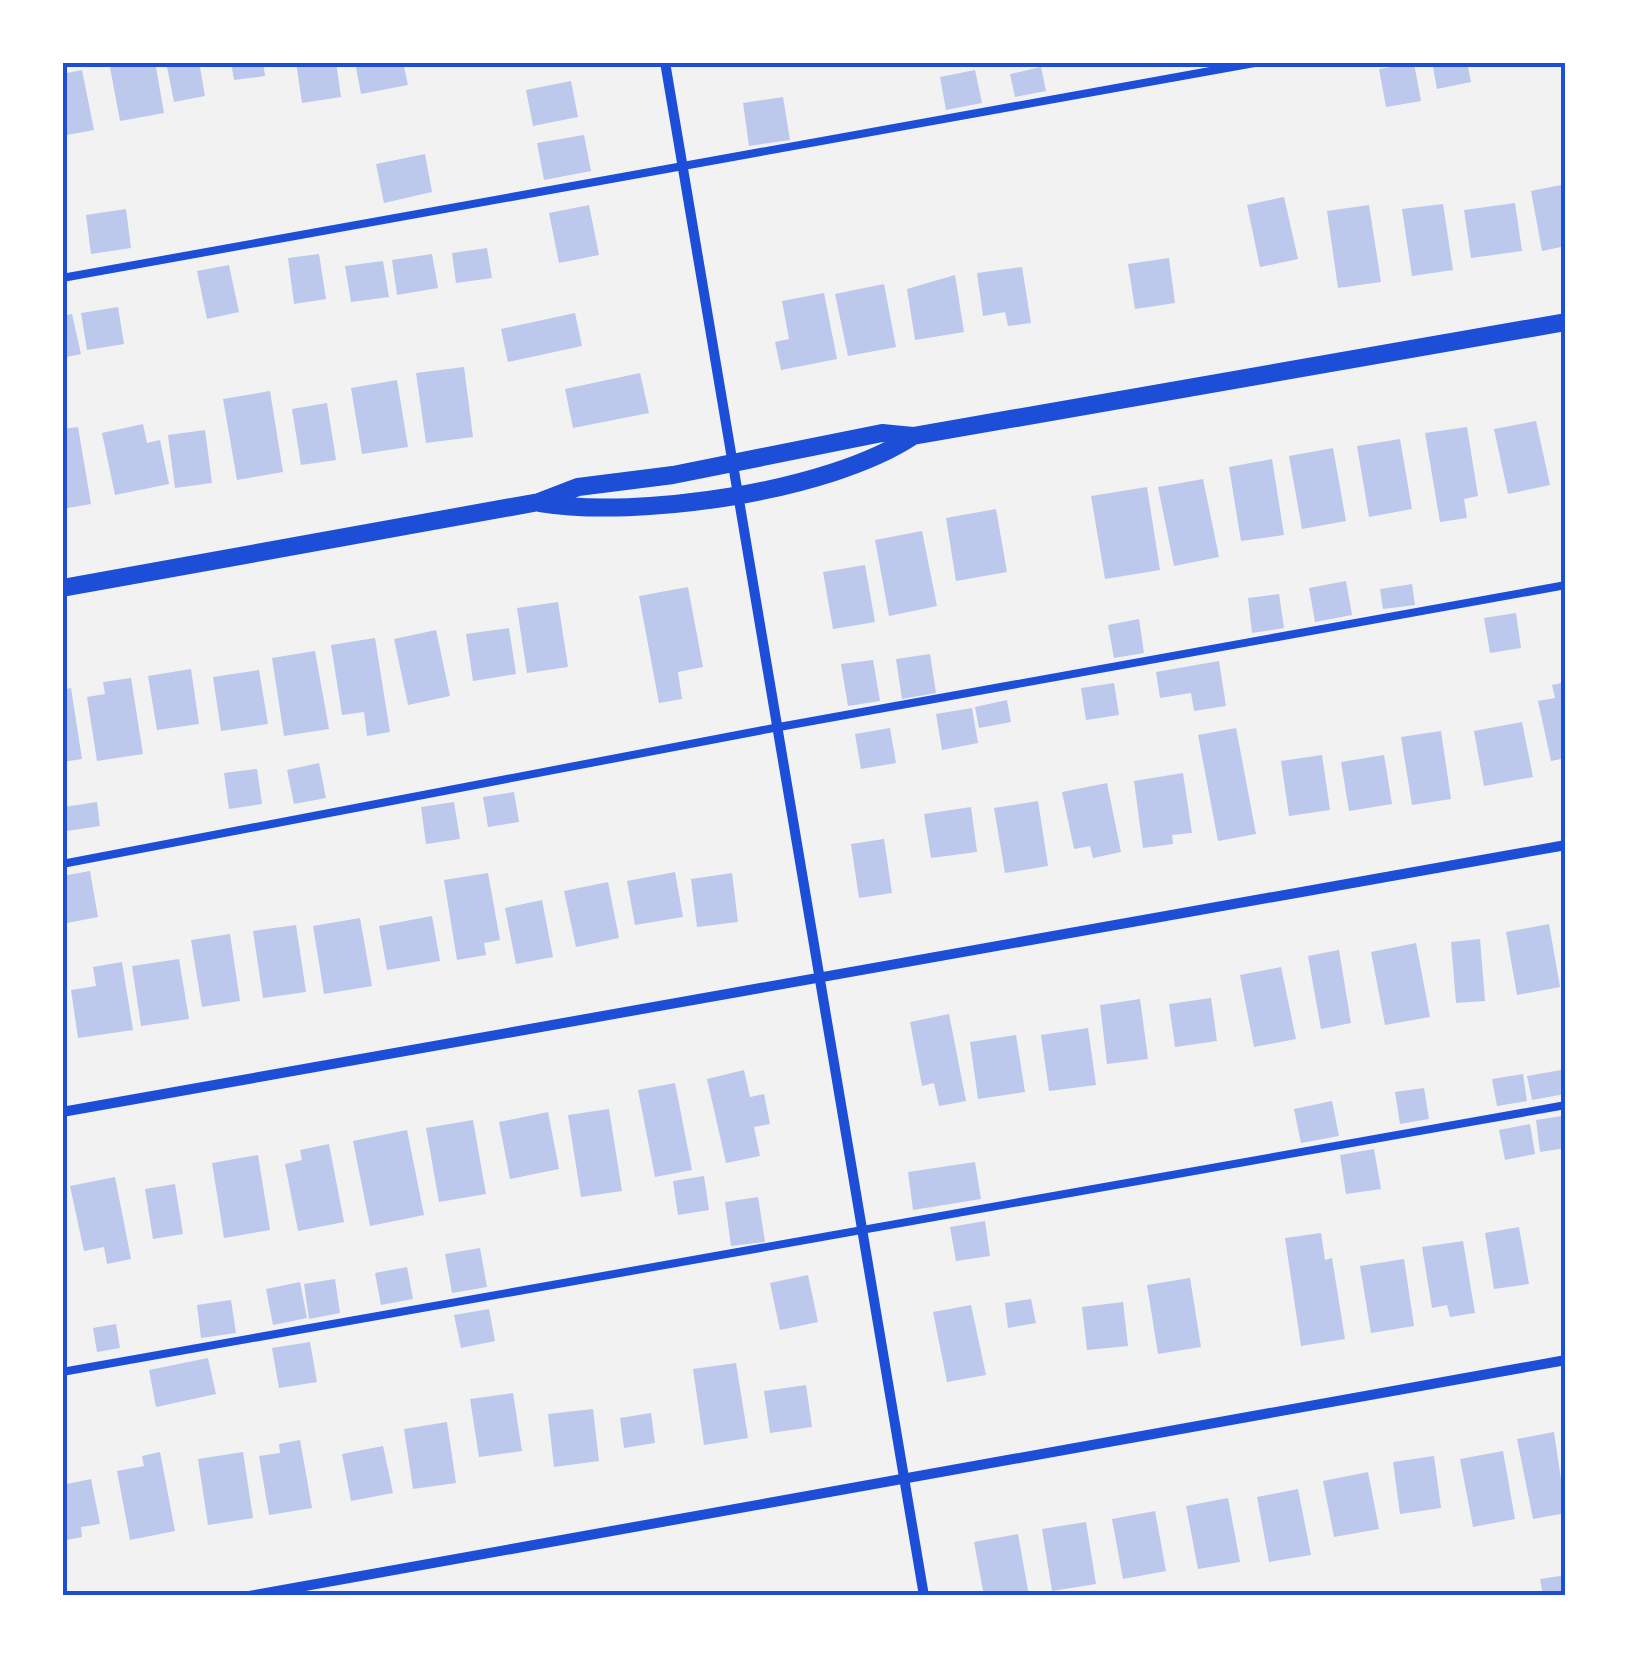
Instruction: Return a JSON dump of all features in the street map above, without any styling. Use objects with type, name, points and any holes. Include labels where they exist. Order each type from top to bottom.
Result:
[{"type":"street","points":[[665,62],[924,1596]]},
{"type":"street","points":[[62,588],[539,502],[578,486],[733,463],[882,432],[913,436],[1566,322]]},
{"type":"street","points":[[539,502],[582,509],[629,509],[738,492],[845,470],[885,454],[913,436]]},
{"type":"street","points":[[62,1112],[1566,845]]},
{"type":"street","points":[[249,1596],[1566,1360]]},
{"type":"lane","points":[[62,278],[684,169],[1260,62]]},
{"type":"lane","points":[[62,864],[779,727],[1566,585]]},
{"type":"lane","points":[[62,1372],[1566,1105]]},
{"type":"building","points":[[109,62],[155,62],[164,113],[120,121]]},
{"type":"building","points":[[166,62],[199,62],[205,96],[174,102]]},
{"type":"building","points":[[231,62],[263,62],[265,76],[234,80]]},
{"type":"building","points":[[296,62],[336,62],[341,97],[302,103]]},
{"type":"building","points":[[355,62],[403,62],[408,85],[361,94]]},
{"type":"building","points":[[1432,62],[1467,62],[1471,82],[1437,89]]},
{"type":"building","points":[[1414,63],[1421,101],[1386,107],[1379,69]]},
{"type":"building","points":[[1041,67],[1046,91],[1015,97],[1010,74]]},
{"type":"building","points":[[82,70],[94,130],[62,136],[62,74]]},
{"type":"building","points":[[975,70],[982,103],[946,110],[940,77]]},
{"type":"building","points":[[571,81],[578,117],[533,126],[526,90]]},
{"type":"building","points":[[783,97],[790,140],[749,146],[743,103]]},
{"type":"building","points":[[584,135],[591,171],[544,180],[537,143]]},
{"type":"building","points":[[425,154],[432,192],[384,203],[376,164]]},
{"type":"building","points":[[1566,184],[1566,246],[1542,251],[1531,191]]},
{"type":"building","points":[[1284,197],[1298,259],[1260,267],[1247,205]]},
{"type":"building","points":[[1515,203],[1522,251],[1471,258],[1464,210]]},
{"type":"building","points":[[1443,204],[1453,270],[1412,276],[1402,209]]},
{"type":"building","points":[[589,205],[599,255],[559,263],[549,213]]},
{"type":"building","points":[[1369,205],[1381,282],[1338,288],[1327,211]]},
{"type":"building","points":[[126,209],[131,248],[91,254],[86,215]]},
{"type":"building","points":[[487,248],[492,278],[456,283],[452,253]]},
{"type":"building","points":[[319,254],[326,299],[294,304],[288,258]]},
{"type":"building","points":[[432,254],[438,288],[397,295],[392,260]]},
{"type":"building","points":[[1169,258],[1175,303],[1135,309],[1128,264]]},
{"type":"building","points":[[383,261],[389,297],[351,302],[345,266]]},
{"type":"building","points":[[229,265],[239,312],[207,319],[197,271]]},
{"type":"building","points":[[1022,267],[1031,323],[1008,326],[1005,312],[983,316],[977,273]]},
{"type":"building","points":[[955,275],[964,332],[915,340],[907,289]]},
{"type":"building","points":[[884,284],[896,347],[848,356],[835,294]]},
{"type":"building","points":[[824,293],[837,359],[781,370],[775,342],[789,339],[782,301]]},
{"type":"building","points":[[118,307],[124,344],[87,350],[81,313]]},
{"type":"building","points":[[575,313],[582,346],[508,362],[501,329]]},
{"type":"building","points":[[72,314],[81,354],[62,358],[62,316]]},
{"type":"building","points":[[464,367],[473,437],[426,443],[416,373]]},
{"type":"building","points":[[640,373],[649,413],[573,428],[565,389]]},
{"type":"building","points":[[397,380],[408,447],[362,454],[351,388]]},
{"type":"building","points":[[270,391],[283,472],[237,480],[223,399]]},
{"type":"building","points":[[327,403],[336,460],[301,465],[292,409]]},
{"type":"building","points":[[1536,421],[1550,485],[1508,494],[1494,429]]},
{"type":"building","points":[[143,424],[147,443],[160,440],[169,484],[115,495],[102,433]]},
{"type":"building","points":[[78,427],[91,504],[62,509],[62,429]]},
{"type":"building","points":[[1467,427],[1478,496],[1464,499],[1467,518],[1440,522],[1425,433]]},
{"type":"building","points":[[205,430],[212,483],[175,488],[168,435]]},
{"type":"building","points":[[1400,439],[1412,509],[1369,517],[1357,446]]},
{"type":"building","points":[[1333,448],[1346,521],[1302,529],[1289,456]]},
{"type":"building","points":[[1272,459],[1284,535],[1241,541],[1229,467]]},
{"type":"building","points":[[1203,479],[1219,557],[1174,566],[1158,487]]},
{"type":"building","points":[[1147,487],[1160,570],[1105,579],[1091,496]]},
{"type":"building","points":[[996,509],[1007,572],[956,581],[946,518]]},
{"type":"building","points":[[922,531],[937,606],[889,616],[875,540]]},
{"type":"building","points":[[865,565],[875,622],[833,629],[823,572]]},
{"type":"building","points":[[1346,581],[1352,615],[1315,622],[1309,588]]},
{"type":"building","points":[[1412,584],[1415,605],[1383,609],[1380,589]]},
{"type":"building","points":[[688,587],[703,667],[678,672],[682,699],[659,703],[639,596]]},
{"type":"building","points":[[1279,594],[1284,628],[1252,633],[1248,598]]},
{"type":"building","points":[[558,602],[568,667],[527,673],[517,608]]},
{"type":"building","points":[[1516,613],[1521,648],[1490,653],[1484,618]]},
{"type":"building","points":[[1139,619],[1144,653],[1114,658],[1108,625]]},
{"type":"building","points":[[509,628],[516,674],[473,681],[466,634]]},
{"type":"building","points":[[436,630],[450,696],[408,705],[394,639]]},
{"type":"building","points":[[375,638],[390,732],[367,736],[364,712],[342,715],[331,645]]},
{"type":"building","points":[[315,651],[329,729],[284,736],[272,658]]},
{"type":"building","points":[[930,654],[936,693],[902,699],[896,659]]},
{"type":"building","points":[[873,660],[880,701],[848,706],[841,664]]},
{"type":"building","points":[[1219,661],[1226,706],[1194,711],[1191,693],[1160,698],[1156,672]]},
{"type":"building","points":[[191,669],[199,724],[157,730],[148,676]]},
{"type":"building","points":[[259,670],[268,724],[221,731],[213,677]]},
{"type":"building","points":[[131,678],[143,754],[97,761],[87,697],[105,694],[103,682]]},
{"type":"building","points":[[1566,682],[1566,758],[1551,761],[1538,701],[1555,698],[1552,685]]},
{"type":"building","points":[[1114,683],[1119,715],[1086,720],[1081,688]]},
{"type":"building","points":[[71,688],[82,759],[62,762],[62,690]]},
{"type":"building","points":[[1007,700],[1011,722],[979,728],[975,707]]},
{"type":"building","points":[[972,708],[978,743],[942,750],[936,714]]},
{"type":"building","points":[[1522,722],[1533,777],[1484,786],[1474,731]]},
{"type":"building","points":[[890,728],[896,763],[861,769],[855,734]]},
{"type":"building","points":[[1236,728],[1256,834],[1218,841],[1198,735]]},
{"type":"building","points":[[1441,731],[1451,799],[1412,805],[1401,737]]},
{"type":"building","points":[[1322,755],[1330,810],[1289,816],[1281,761]]},
{"type":"building","points":[[1384,755],[1392,804],[1349,811],[1341,762]]},
{"type":"building","points":[[319,763],[326,798],[294,804],[287,770]]},
{"type":"building","points":[[257,769],[262,804],[229,809],[224,773]]},
{"type":"building","points":[[1183,773],[1192,833],[1172,835],[1173,844],[1143,848],[1134,781]]},
{"type":"building","points":[[1107,783],[1121,852],[1093,858],[1090,846],[1074,849],[1062,792]]},
{"type":"building","points":[[514,792],[519,822],[488,827],[483,797]]},
{"type":"building","points":[[1038,801],[1048,866],[1005,873],[994,808]]},
{"type":"building","points":[[97,802],[100,826],[67,831],[64,807]]},
{"type":"building","points":[[454,802],[460,839],[426,844],[421,807]]},
{"type":"building","points":[[971,807],[977,852],[931,858],[924,814]]},
{"type":"building","points":[[884,839],[892,893],[859,898],[851,844]]},
{"type":"building","points":[[90,871],[98,917],[62,924],[62,876]]},
{"type":"building","points":[[675,872],[683,917],[635,925],[627,881]]},
{"type":"building","points":[[488,873],[500,940],[484,943],[486,955],[457,960],[444,880]]},
{"type":"building","points":[[732,873],[738,922],[697,927],[691,879]]},
{"type":"building","points":[[608,882],[619,938],[576,947],[564,891]]},
{"type":"building","points":[[542,900],[553,957],[516,964],[505,908]]},
{"type":"building","points":[[432,916],[440,961],[387,970],[379,926]]},
{"type":"building","points":[[360,918],[372,986],[324,994],[313,926]]},
{"type":"building","points":[[1549,924],[1560,987],[1517,995],[1506,932]]},
{"type":"building","points":[[296,925],[306,992],[263,998],[253,931]]},
{"type":"building","points":[[230,934],[240,1001],[202,1007],[191,940]]},
{"type":"building","points":[[1480,939],[1485,1001],[1456,1003],[1451,942]]},
{"type":"building","points":[[1416,943],[1430,1017],[1385,1025],[1371,952]]},
{"type":"building","points":[[1339,950],[1351,1023],[1321,1029],[1308,956]]},
{"type":"building","points":[[179,959],[189,1019],[141,1026],[132,966]]},
{"type":"building","points":[[122,962],[133,1030],[78,1038],[71,990],[96,986],[93,967]]},
{"type":"building","points":[[1281,967],[1296,1039],[1254,1047],[1240,975]]},
{"type":"building","points":[[1211,998],[1217,1041],[1175,1047],[1169,1004]]},
{"type":"building","points":[[1140,999],[1148,1059],[1107,1064],[1100,1005]]},
{"type":"building","points":[[949,1014],[966,1101],[939,1106],[934,1083],[922,1086],[910,1022]]},
{"type":"building","points":[[1088,1028],[1096,1085],[1049,1091],[1041,1035]]},
{"type":"building","points":[[1016,1035],[1025,1092],[978,1099],[970,1042]]},
{"type":"building","points":[[744,1070],[750,1097],[764,1094],[770,1124],[754,1127],[760,1156],[726,1163],[707,1079]]},
{"type":"building","points":[[1561,1070],[1565,1094],[1532,1100],[1527,1076]]},
{"type":"building","points":[[1523,1074],[1527,1101],[1497,1106],[1492,1079]]},
{"type":"building","points":[[675,1083],[692,1170],[655,1177],[638,1090]]},
{"type":"building","points":[[1424,1088],[1429,1119],[1400,1124],[1395,1092]]},
{"type":"building","points":[[1332,1101],[1339,1136],[1301,1143],[1294,1109]]},
{"type":"building","points":[[609,1109],[622,1191],[581,1197],[568,1115]]},
{"type":"building","points":[[548,1112],[559,1169],[510,1179],[499,1122]]},
{"type":"building","points":[[1562,1116],[1566,1148],[1540,1152],[1536,1120]]},
{"type":"building","points":[[473,1120],[486,1194],[439,1202],[426,1128]]},
{"type":"building","points":[[1530,1124],[1535,1154],[1505,1160],[1499,1130]]},
{"type":"building","points":[[407,1130],[424,1215],[370,1226],[353,1141]]},
{"type":"building","points":[[329,1144],[344,1222],[298,1231],[285,1164],[302,1160],[300,1150]]},
{"type":"building","points":[[1374,1149],[1381,1189],[1346,1194],[1340,1155]]},
{"type":"building","points":[[258,1155],[270,1230],[224,1238],[212,1163]]},
{"type":"building","points":[[975,1162],[981,1199],[913,1210],[908,1172]]},
{"type":"building","points":[[704,1176],[709,1210],[678,1215],[673,1181]]},
{"type":"building","points":[[115,1177],[131,1259],[107,1264],[104,1247],[84,1251],[70,1186]]},
{"type":"building","points":[[175,1184],[183,1234],[153,1239],[145,1189]]},
{"type":"building","points":[[758,1197],[765,1242],[731,1246],[725,1202]]},
{"type":"building","points":[[985,1221],[990,1256],[956,1261],[950,1227]]},
{"type":"building","points":[[1519,1227],[1529,1284],[1494,1289],[1485,1233]]},
{"type":"building","points":[[1321,1233],[1325,1260],[1332,1258],[1345,1339],[1301,1346],[1285,1238]]},
{"type":"building","points":[[1463,1241],[1475,1313],[1450,1317],[1447,1305],[1432,1308],[1422,1247]]},
{"type":"building","points":[[480,1248],[487,1287],[452,1293],[445,1254]]},
{"type":"building","points":[[1404,1259],[1414,1326],[1371,1333],[1360,1266]]},
{"type":"building","points":[[407,1267],[413,1299],[381,1305],[375,1273]]},
{"type":"building","points":[[808,1275],[818,1322],[780,1330],[770,1283]]},
{"type":"building","points":[[1190,1278],[1201,1347],[1158,1354],[1147,1285]]},
{"type":"building","points":[[335,1279],[340,1313],[309,1319],[304,1284]]},
{"type":"building","points":[[300,1282],[307,1318],[273,1325],[266,1289]]},
{"type":"building","points":[[1031,1299],[1036,1323],[1008,1328],[1005,1303]]},
{"type":"building","points":[[231,1300],[236,1333],[201,1338],[197,1305]]},
{"type":"building","points":[[1123,1302],[1128,1346],[1087,1350],[1082,1307]]},
{"type":"building","points":[[971,1305],[986,1375],[947,1382],[933,1312]]},
{"type":"building","points":[[489,1309],[495,1341],[461,1348],[454,1315]]},
{"type":"building","points":[[116,1324],[120,1348],[97,1352],[93,1328]]},
{"type":"building","points":[[310,1342],[317,1382],[279,1388],[272,1348]]},
{"type":"building","points":[[208,1358],[216,1394],[156,1407],[149,1370]]},
{"type":"building","points":[[736,1363],[748,1438],[704,1445],[693,1369]]},
{"type":"building","points":[[806,1385],[812,1427],[770,1433],[764,1391]]},
{"type":"building","points":[[513,1393],[522,1451],[479,1457],[470,1399]]},
{"type":"building","points":[[593,1409],[599,1461],[554,1467],[548,1414]]},
{"type":"building","points":[[651,1413],[655,1443],[624,1448],[620,1418]]},
{"type":"building","points":[[447,1422],[456,1483],[413,1489],[404,1429]]},
{"type":"building","points":[[1554,1432],[1566,1513],[1533,1519],[1517,1439]]},
{"type":"building","points":[[300,1440],[312,1508],[269,1515],[259,1456],[280,1453],[279,1444]]},
{"type":"building","points":[[383,1446],[393,1493],[351,1501],[342,1454]]},
{"type":"building","points":[[1503,1451],[1515,1519],[1473,1527],[1460,1459]]},
{"type":"building","points":[[160,1452],[175,1531],[130,1540],[117,1471],[144,1466],[142,1456]]},
{"type":"building","points":[[243,1452],[253,1518],[208,1525],[198,1459]]},
{"type":"building","points":[[1434,1456],[1441,1508],[1400,1514],[1393,1462]]},
{"type":"building","points":[[1368,1472],[1379,1529],[1334,1537],[1323,1481]]},
{"type":"building","points":[[91,1479],[100,1524],[81,1527],[82,1537],[62,1541],[62,1485]]},
{"type":"building","points":[[1298,1489],[1311,1555],[1269,1562],[1257,1497]]},
{"type":"building","points":[[1228,1498],[1240,1562],[1198,1569],[1186,1506]]},
{"type":"building","points":[[1155,1511],[1166,1571],[1123,1579],[1112,1519]]},
{"type":"building","points":[[1086,1522],[1096,1584],[1052,1591],[1042,1529]]},
{"type":"building","points":[[1018,1534],[1029,1596],[984,1596],[974,1542]]},
{"type":"building","points":[[1566,1575],[1566,1596],[1543,1596],[1540,1579]]}]
